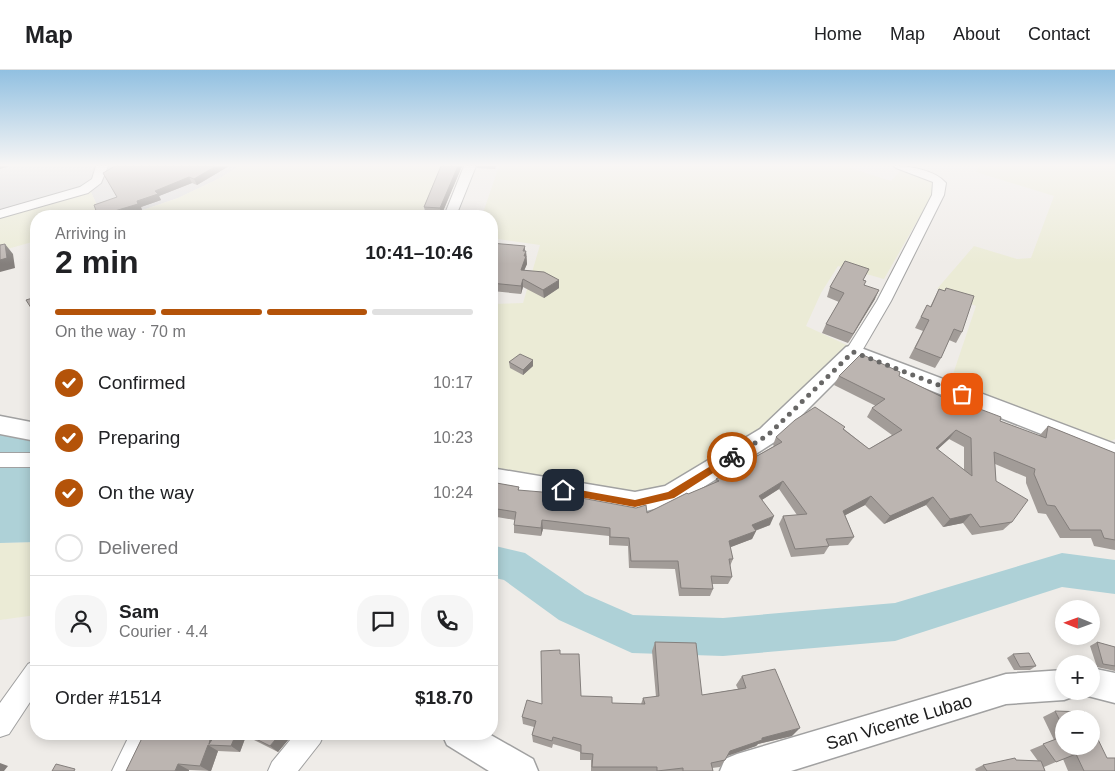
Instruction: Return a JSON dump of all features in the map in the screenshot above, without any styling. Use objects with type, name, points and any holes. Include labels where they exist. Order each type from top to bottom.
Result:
[{"type":"street","points":[[0,214],[54,199]]},
{"type":"street","points":[[498,479],[635,504],[671,495],[768,435],[853,352],[884,301],[936,199]]},
{"type":"street","points":[[853,352],[1115,454]]},
{"type":"street","points":[[2,426],[30,431]]},
{"type":"street","points":[[0,460],[30,460]]},
{"type":"street","points":[[0,725],[30,681]]},
{"type":"street","points":[[1100,685],[1115,688]]},
{"type":"street","name":"San Vicente Lubao","points":[[757,768],[1006,689],[1055,686]]},
{"type":"street","points":[[126,771],[140,740]]},
{"type":"street","points":[[281,771],[306,740]]},
{"type":"street","points":[[468,740],[521,771]]},
{"type":"shaded area","points":[[0,199],[56,199],[0,213]]},
{"type":"shaded area","points":[[94,199],[176,199],[143,210],[99,210]]},
{"type":"green space","points":[[51,199],[94,199],[99,210],[30,210],[30,243],[0,251],[0,213]]},
{"type":"green space","points":[[176,199],[429,199],[424,210],[143,210]]},
{"type":"green space","points":[[488,199],[930,199],[884,279],[838,266],[821,293],[806,326],[851,347],[761,429],[666,486],[632,493],[498,471],[498,304],[523,303],[540,245],[498,239],[498,210],[484,210]]},
{"type":"green space","points":[[1053,199],[1115,199],[1115,439],[1105,444],[950,383],[976,306],[937,289],[974,246],[1017,259],[1031,258]]},
{"type":"green space","points":[[30,542],[30,616],[0,620],[0,543]]},
{"type":"water","points":[[0,431],[30,436],[30,542],[0,543]]},
{"type":"building","points":[[112,199],[144,199],[137,201],[138,204],[118,210],[96,210],[94,205]]},
{"type":"building","points":[[427,199],[444,199],[440,208],[424,207]]},
{"type":"building","points":[[5,244],[7,258],[0,260],[0,245]]},
{"type":"building","points":[[498,244],[525,246],[523,251],[526,251],[524,256],[526,256],[521,270],[544,272],[559,280],[543,290],[523,279],[521,286],[498,284]]},
{"type":"building","points":[[845,261],[869,269],[863,280],[866,281],[864,285],[879,290],[853,334],[826,324],[844,293],[830,287]]},
{"type":"building","points":[[946,288],[974,296],[962,332],[954,329],[941,358],[915,348],[929,320],[921,317],[927,305],[931,307],[939,289],[945,291]]},
{"type":"building","points":[[520,354],[533,360],[523,370],[509,362]]},
{"type":"building","points":[[861,354],[900,372],[899,376],[971,411],[972,406],[1001,417],[1000,421],[1046,438],[1048,426],[1115,453],[1115,540],[1104,538],[1101,530],[1070,530],[1055,506],[1047,505],[1034,474],[1035,469],[994,452],[996,481],[1028,500],[1012,522],[980,527],[971,514],[950,519],[933,497],[890,516],[871,496],[843,511],[854,537],[826,539],[829,546],[795,549],[783,516],[807,514],[783,481],[759,496],[774,516],[752,525],[756,531],[729,541],[733,559],[729,559],[732,577],[711,576],[713,589],[681,588],[678,561],[631,561],[629,538],[610,537],[610,528],[542,520],[541,528],[514,525],[516,512],[498,509],[498,483],[519,487],[518,490],[554,493],[636,508],[646,505],[647,513],[687,493],[719,481],[716,479],[782,442],[776,437],[795,420],[815,407],[845,427],[843,429],[869,449],[902,430],[872,408],[885,399],[839,376]],"holes":[[[956,430],[971,438],[972,476],[936,448]]]},
{"type":"building","points":[[655,642],[696,643],[702,695],[746,688],[742,676],[775,669],[800,728],[762,738],[762,740],[730,751],[725,760],[711,763],[713,771],[683,771],[683,768],[657,771],[657,767],[592,767],[593,754],[581,753],[581,745],[553,737],[552,741],[532,735],[536,721],[522,717],[527,700],[542,704],[541,651],[560,650],[560,654],[579,654],[581,696],[612,697],[612,703],[645,704],[643,698],[659,696]]},
{"type":"building","points":[[1100,643],[1115,647],[1115,666],[1103,664],[1098,645],[1100,645]]},
{"type":"building","points":[[1029,653],[1036,666],[1020,667],[1013,654]]},
{"type":"building","points":[[1055,739],[1055,755],[1074,755],[1056,762],[1043,744]]},
{"type":"building","points":[[141,740],[210,740],[209,744],[212,740],[234,740],[231,746],[208,745],[200,766],[178,764],[175,771],[126,771]]},
{"type":"building","points":[[258,740],[275,740],[270,746]]},
{"type":"building","points":[[1100,744],[1107,758],[1115,758],[1115,771],[1084,771],[1076,755],[1100,755]]},
{"type":"building","points":[[1015,758],[1016,760],[1041,761],[1045,771],[987,771],[983,765]]},
{"type":"building","points":[[56,764],[75,769],[74,771],[52,771]]},
{"type":"waterway","points":[[498,562],[512,565],[572,607],[632,634],[723,637],[895,622],[1062,570],[1115,577]]},
{"type":"way so far","points":[[732,457],[768,435],[853,352],[962,394]]},
{"type":"route","points":[[563,490],[635,504],[671,495],[732,457]]}]
